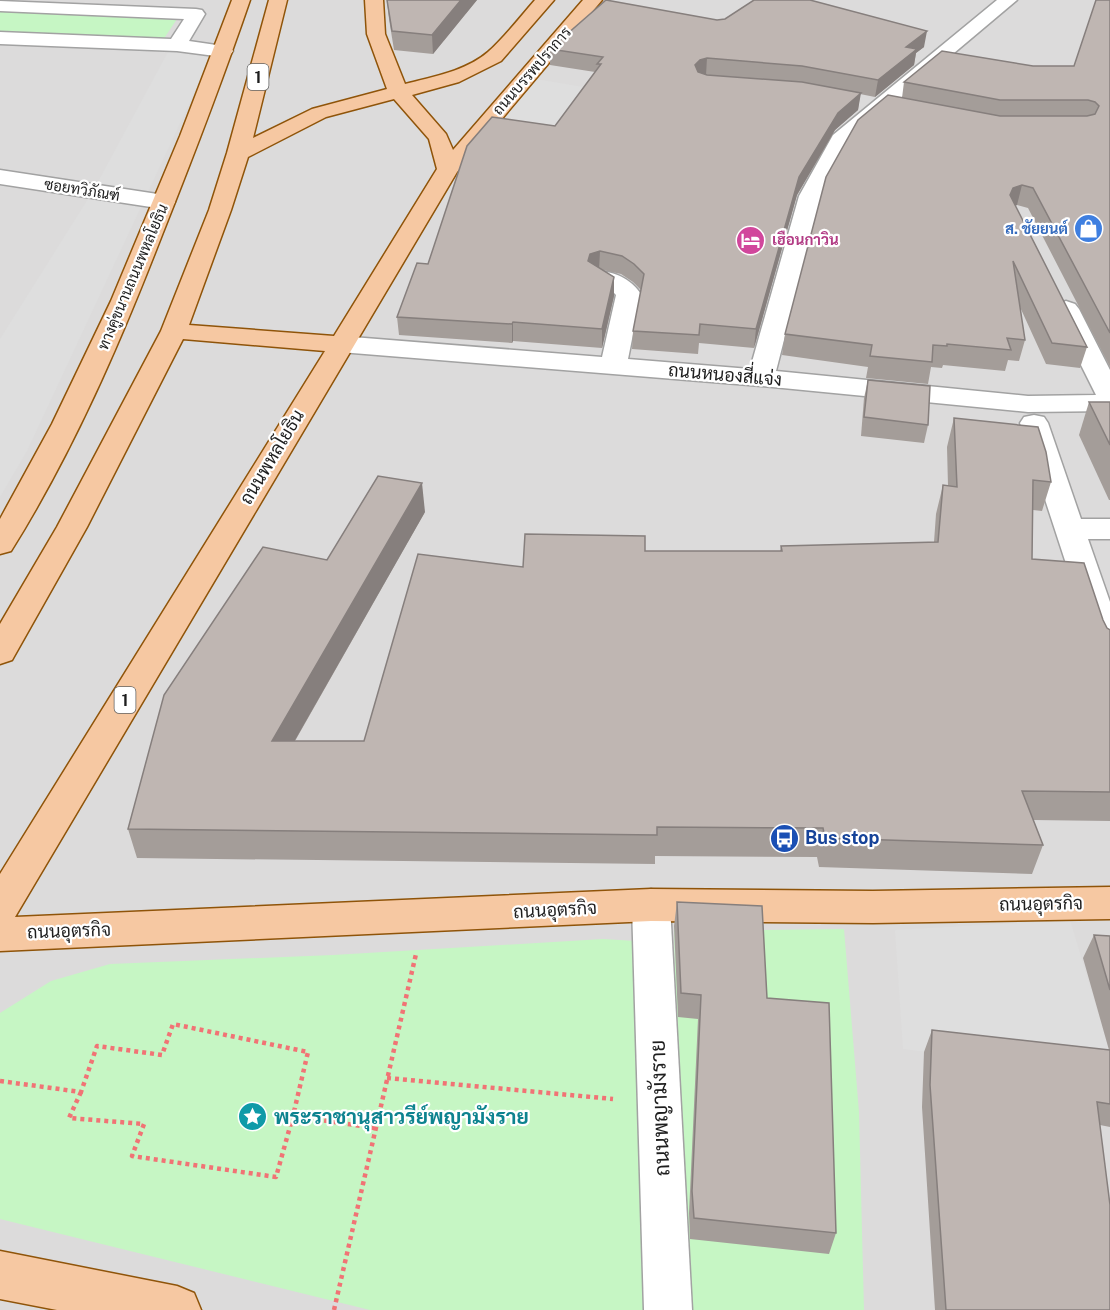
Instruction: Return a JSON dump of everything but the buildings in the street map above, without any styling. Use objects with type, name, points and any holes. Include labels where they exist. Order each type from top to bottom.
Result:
[{"type":"main road","name":"ทางคู่ขนานถนนพหลโยธิน","points":[[0,543],[8,516],[80,399],[164,202],[218,108],[223,51],[240,0]]},
{"type":"main road","name":"1","points":[[0,652],[72,527],[174,331],[220,210],[238,153],[278,0]]},
{"type":"main road","points":[[374,0],[376,34],[399,93],[438,138],[448,169]]},
{"type":"main road","points":[[218,108],[238,153],[319,113],[452,78],[479,66],[494,57],[545,0]]},
{"type":"main road","name":"ถนนบรรพปราการ","points":[[448,169],[593,0]]},
{"type":"main road","points":[[384,56],[414,71],[428,74],[454,72],[479,66]]},
{"type":"main road","name":"ถนนพหลโยธิน","points":[[0,908],[448,169]]},
{"type":"main road","points":[[174,331],[340,344]]},
{"type":"main road","name":"ถนนอุตรกิจ","points":[[0,934],[651,905],[873,908],[1110,903]]},
{"type":"main road","points":[[0,1275],[177,1310]]},
{"type":"street","points":[[761,378],[810,196],[844,135],[1008,0]]},
{"type":"street","points":[[0,6],[196,14],[177,45]]},
{"type":"street","points":[[0,38],[177,45],[223,51]]},
{"type":"street","points":[[855,101],[910,112]]},
{"type":"street","name":"ซอยทวิภัณฑ์","points":[[0,177],[164,202]]},
{"type":"street","points":[[601,278],[622,286],[629,294],[613,366]]},
{"type":"street","points":[[1056,289],[1110,396]]},
{"type":"street","name":"ถนนหนองสี่แจ่ง","points":[[340,344],[761,378],[1028,404],[1110,403]]},
{"type":"street","points":[[1028,404],[1110,649]]},
{"type":"street","points":[[1070,530],[1110,529]]},
{"type":"street","name":"ถนนพญามังราย","points":[[651,905],[668,1310]]},
{"type":"path","points":[[334,1310],[426,916]]},
{"type":"path","points":[[173,1024],[308,1052],[292,1116],[276,1177],[132,1156],[144,1124],[69,1118],[97,1046],[162,1055],[173,1024]]},
{"type":"path","points":[[387,1078],[620,1100]]},
{"type":"path","points":[[0,1081],[81,1092]]},
{"type":"path","points":[[292,1116],[375,1128]]},
{"type":"shaded area","points":[[0,0],[1110,0],[1110,1310],[0,1310]]},
{"type":"shaded area","points":[[169,50],[212,55],[27,451],[0,497],[0,339],[93,191]]},
{"type":"shaded area","points":[[536,79],[595,89],[555,143],[490,133]]},
{"type":"shaded area","points":[[1070,920],[1110,1053],[1078,1070],[903,1049],[895,930]]},
{"type":"green space","points":[[0,10],[179,16],[163,40],[0,34]]},
{"type":"green space","points":[[674,926],[757,930],[844,929],[859,1112],[864,1310],[681,1310]]},
{"type":"green space","points":[[603,939],[636,941],[653,1310],[370,1310],[0,1219],[0,1013],[51,981],[110,964],[333,955]]},
{"type":"place","name":"ส. ชัยยนต์","points":[[1089,229]]},
{"type":"place","name":"เฮือนกาวิน","points":[[751,240]]},
{"type":"place","name":"Bus stop","points":[[784,838]]},
{"type":"place","name":"พระราชานุสาวรีย์พญามังราย","points":[[253,1117]]}]
